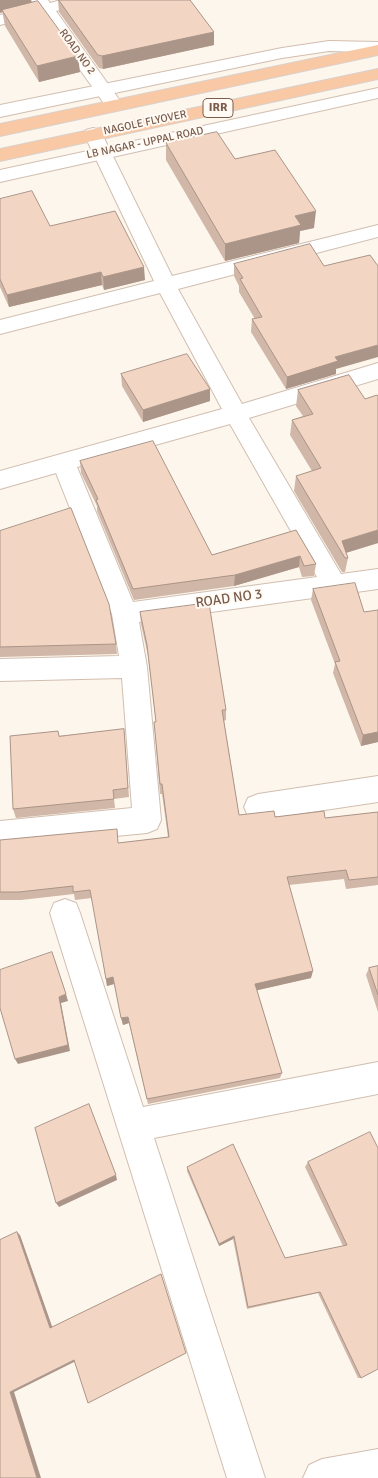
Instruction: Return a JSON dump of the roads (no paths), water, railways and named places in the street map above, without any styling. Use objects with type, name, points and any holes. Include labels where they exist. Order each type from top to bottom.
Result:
[{"type":"highway","name":"NAGOLE FLYOVER","points":[[0,130],[109,97],[378,48]]},
{"type":"highway","name":"NAGOLE FLYOVER","points":[[0,155],[97,144],[378,74]]},
{"type":"street","points":[[0,20],[42,5],[82,0]]},
{"type":"street","name":"ROAD NO 2","points":[[42,5],[109,97]]},
{"type":"street","name":"LB NAGAR - UPPAL ROAD","points":[[0,176],[97,144],[378,93]]},
{"type":"street","points":[[0,111],[109,97]]},
{"type":"street","points":[[97,144],[167,285],[235,414],[334,585]]},
{"type":"street","points":[[0,327],[378,231]]},
{"type":"street","points":[[0,480],[378,372]]},
{"type":"street","points":[[0,834],[147,820],[134,668],[125,614],[63,462]]},
{"type":"street","name":"ROAD NO 3","points":[[125,614],[378,579]]},
{"type":"street","points":[[0,670],[134,668]]},
{"type":"street","points":[[258,807],[378,789]]},
{"type":"street","points":[[64,913],[134,1125],[246,1478]]},
{"type":"street","points":[[134,1125],[378,1078]]},
{"type":"street","points":[[322,1478],[378,1468]]}]
